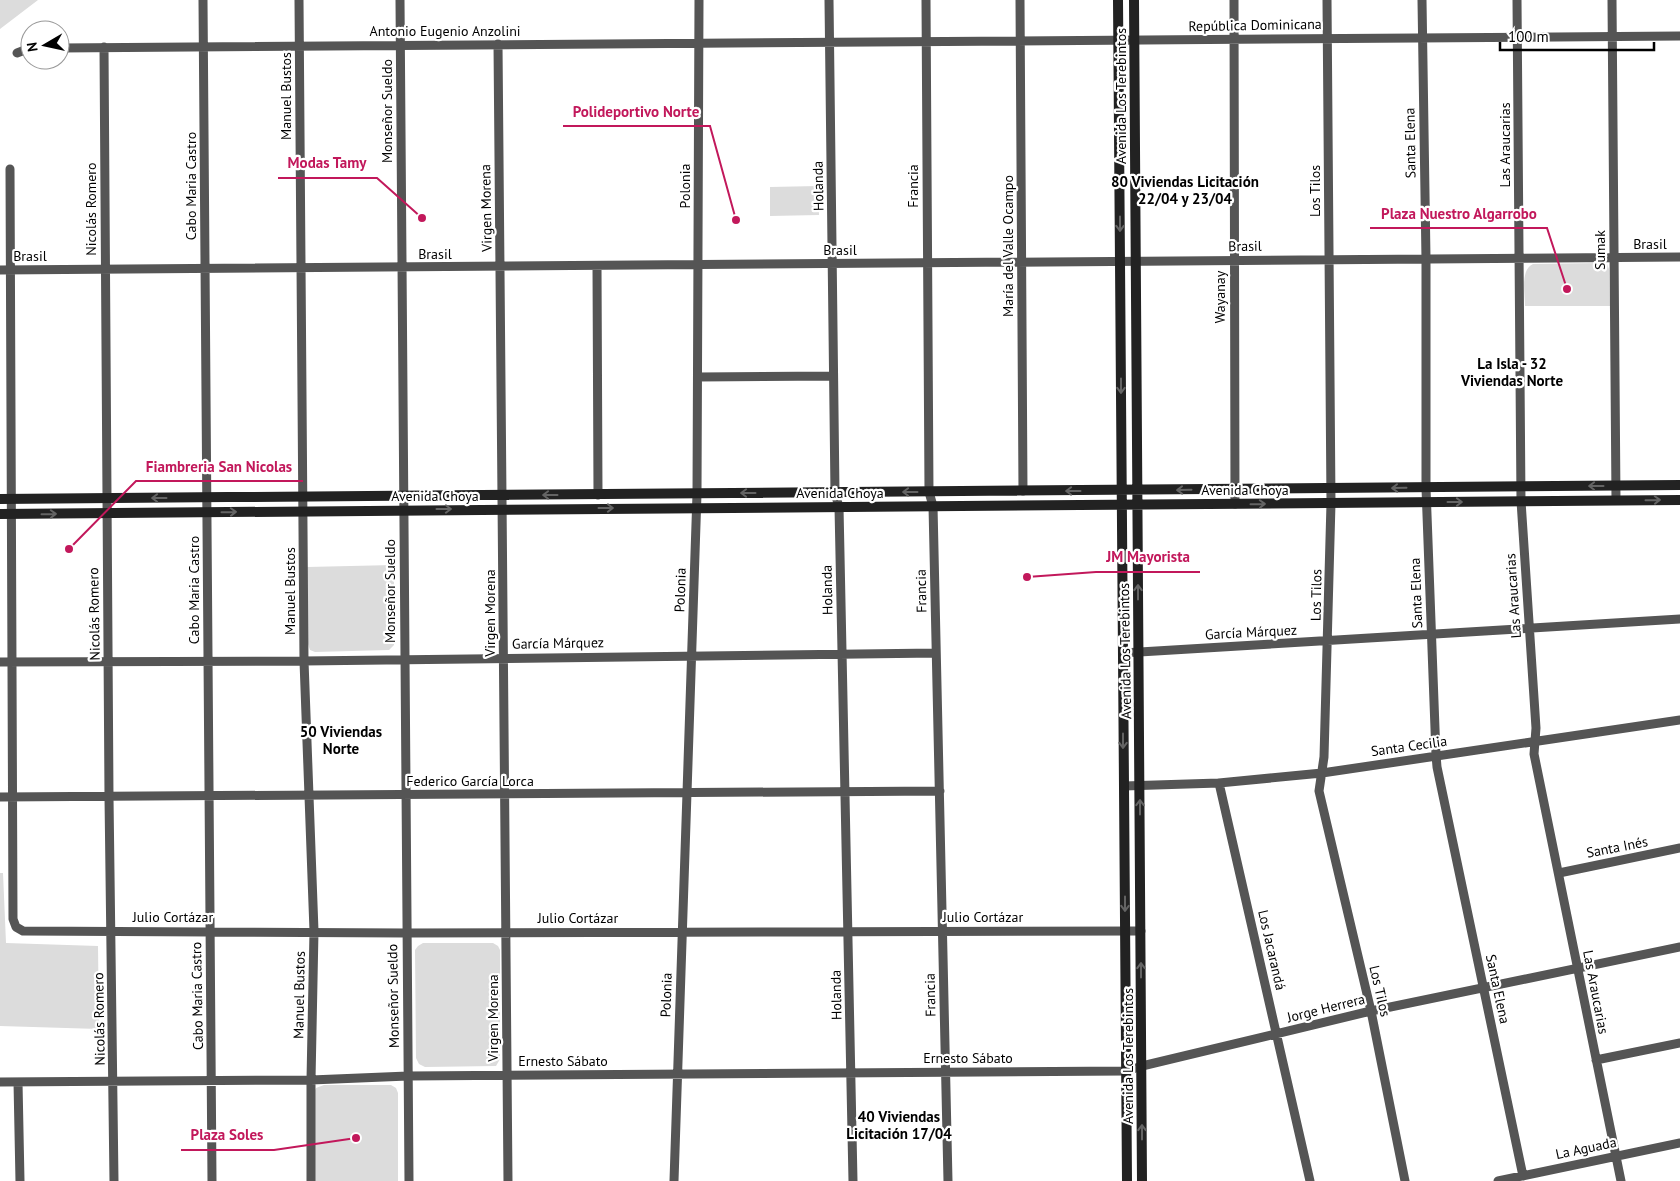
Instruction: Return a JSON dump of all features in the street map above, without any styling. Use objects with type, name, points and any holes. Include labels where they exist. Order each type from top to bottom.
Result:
[{"type":"main road","name":"Avenida Los Terebintos","points":[[1118,0],[1127,1181]]},
{"type":"main road","name":"Avenida Los Terebintos","points":[[1134,0],[1142,1181]]},
{"type":"main road","name":"Avenida Choya","points":[[0,499],[1680,485]]},
{"type":"main road","name":"Avenida Choya","points":[[0,514],[1680,500]]},
{"type":"street","name":"Cabo Maria Castro","points":[[203,0],[212,1181]]},
{"type":"street","name":"Manuel Bustos","points":[[299,0],[304,661],[314,931],[310,1080],[311,1181]]},
{"type":"street","name":"Monseñor Sueldo","points":[[400,0],[409,1181]]},
{"type":"street","name":"Polonia","points":[[674,1181],[697,494],[699,0]]},
{"type":"street","name":"Holanda","points":[[830,0],[835,493],[839,507],[853,1181]]},
{"type":"street","name":"Francia","points":[[926,0],[929,492],[933,506],[948,1181]]},
{"type":"street","name":"María del Valle Ocampo","points":[[1020,0],[1023,491]]},
{"type":"street","name":"Wayanay","points":[[1234,0],[1235,504]]},
{"type":"street","name":"Los Tilos","points":[[1327,0],[1332,503],[1328,642],[1322,773],[1319,792],[1371,1011],[1405,1181]]},
{"type":"street","name":"Santa Elena","points":[[1422,0],[1426,259],[1426,502],[1437,767],[1523,1176]]},
{"type":"street","name":"Las Araucarias","points":[[1517,0],[1521,502],[1536,728],[1534,754],[1622,1181]]},
{"type":"street","name":"Sumak","points":[[1612,0],[1616,500]]},
{"type":"street","name":"República Dominicana","points":[[830,42],[1680,36]]},
{"type":"street","name":"Antonio Eugenio Anzolini","points":[[70,48],[830,42]]},
{"type":"street","name":"Virgen Morena","points":[[498,44],[508,1181]]},
{"type":"street","name":"Nicolás Romero","points":[[104,47],[109,797],[114,1181]]},
{"type":"street","points":[[10,168],[12,797]]},
{"type":"street","name":"Brasil","points":[[0,270],[1680,258]]},
{"type":"street","points":[[597,266],[598,494]]},
{"type":"street","points":[[698,377],[833,376]]},
{"type":"street","name":"García Márquez","points":[[1123,653],[1328,642],[1680,619]]},
{"type":"street","name":"García Márquez","points":[[0,662],[304,661],[936,653]]},
{"type":"street","name":"Santa Cecilia","points":[[1124,786],[1219,783],[1322,773],[1680,720]]},
{"type":"street","name":"Los Jacarandá","points":[[1219,783],[1310,1181]]},
{"type":"street","name":"Federico García Lorca","points":[[0,797],[940,791]]},
{"type":"street","name":"Julio Cortázar","points":[[12,797],[13,919],[16,927],[23,930],[407,933],[1141,931]]},
{"type":"street","name":"Santa Inés","points":[[1558,872],[1680,848]]},
{"type":"street","name":"Jorge Herrera","points":[[1126,1071],[1371,1011],[1680,948]]},
{"type":"street","points":[[1596,1060],[1680,1043]]},
{"type":"street","name":"Ernesto Sábato","points":[[0,1082],[310,1080],[408,1076],[1126,1071]]},
{"type":"street","points":[[18,1082],[20,1181]]},
{"type":"street","name":"La Aguada","points":[[1498,1181],[1680,1143]]},
{"type":"shaded area","points":[[0,0],[38,0],[0,29]]},
{"type":"shaded area","points":[[818,186],[819,215],[770,216],[770,187]]},
{"type":"shaded area","points":[[1533,264],[1607,264],[1609,269],[1610,306],[1525,306],[1525,276],[1526,271]]},
{"type":"shaded area","points":[[394,565],[394,645],[389,650],[315,652],[310,650],[308,644],[307,567]]},
{"type":"shaded area","points":[[0,873],[3,873],[6,943],[98,946],[99,1029],[0,1026]]},
{"type":"shaded area","points":[[423,943],[493,943],[498,946],[500,950],[500,1059],[496,1066],[425,1067],[419,1064],[416,1058],[415,950]]},
{"type":"shaded area","points":[[324,1085],[391,1085],[396,1088],[398,1093],[398,1181],[313,1181],[313,1094],[316,1088]]},
{"type":"place","name":"Modas Tamy","points":[[422,218]]},
{"type":"place","name":"Polideportivo Norte","points":[[736,220]]},
{"type":"place","name":"Plaza Nuestro Algarrobo","points":[[1567,289]]},
{"type":"place","name":"Fiambreria San Nicolas","points":[[69,549]]},
{"type":"place","name":"JM Mayorista","points":[[1027,577]]},
{"type":"place","name":"Plaza Soles","points":[[356,1138]]},
{"type":"district","name":"80 Viviendas Licitación 22/04 y 23/04","points":[[1185,190]]},
{"type":"district","name":"La Isla - 32 Viviendas Norte","points":[[1512,372]]},
{"type":"district","name":"50 Viviendas Norte","points":[[341,740]]},
{"type":"district","name":"40 Viviendas Licitación 17/04","points":[[899,1126]]}]
